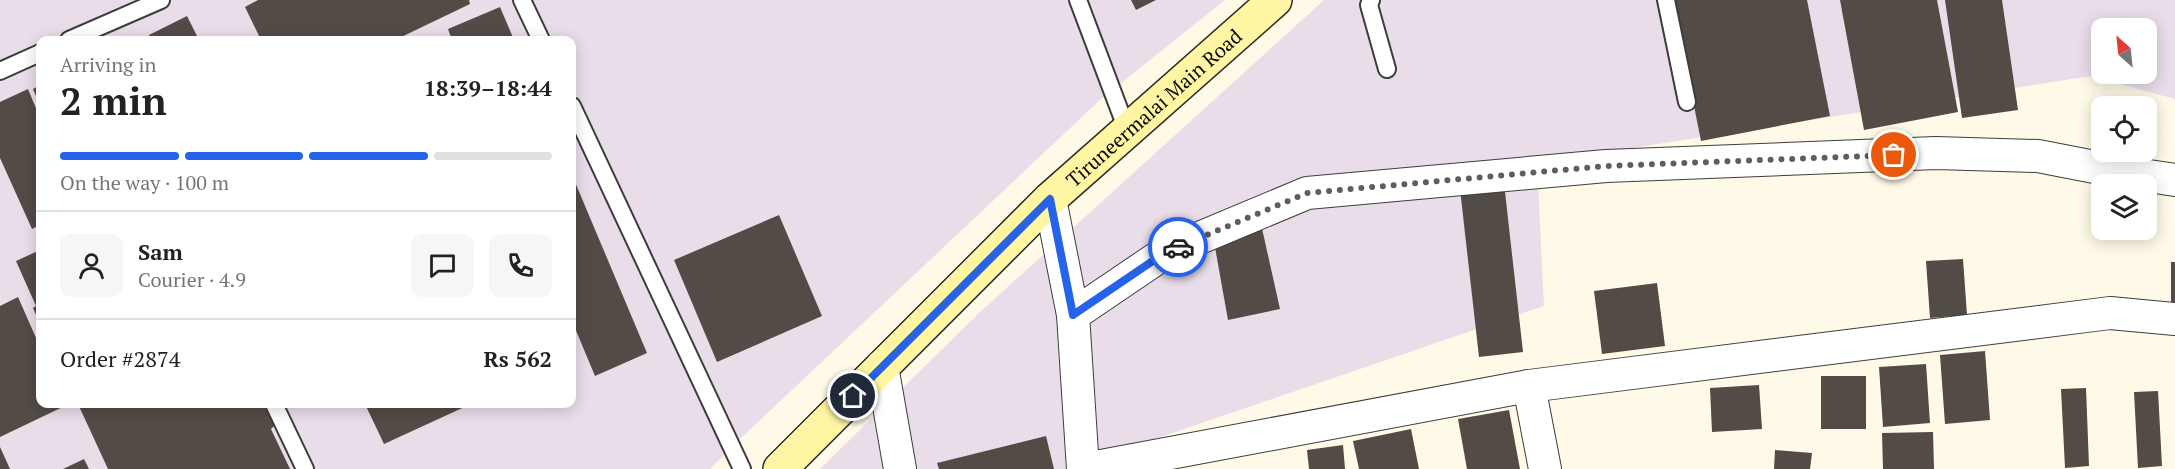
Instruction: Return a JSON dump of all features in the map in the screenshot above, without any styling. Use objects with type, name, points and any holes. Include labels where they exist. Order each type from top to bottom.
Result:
[{"type":"main road","name":"Tiruneermalai Main Road","points":[[780,469],[1050,199],[1275,0]]},
{"type":"street","points":[[1073,315],[1166,252],[1307,193],[1606,166],[1936,153],[2038,156],[2175,180]]},
{"type":"street","points":[[1050,199],[1073,315],[1084,469],[1530,386],[2110,313],[2175,319]]},
{"type":"street","points":[[882,366],[900,469]]},
{"type":"street","points":[[1530,386],[1545,469]]},
{"type":"lane","points":[[78,36],[161,0]]},
{"type":"lane","points":[[522,0],[539,36]]},
{"type":"lane","points":[[1078,0],[1127,130]]},
{"type":"lane","points":[[1371,0],[1369,5],[1387,69]]},
{"type":"lane","points":[[1666,0],[1687,102]]},
{"type":"lane","points":[[0,71],[36,55]]},
{"type":"lane","points":[[576,115],[742,469]]},
{"type":"lane","points":[[276,408],[305,469]]},
{"type":"shaded area","points":[[0,0],[1225,0],[1100,100],[710,469],[0,469]]},
{"type":"shaded area","points":[[1324,0],[2175,0],[2175,99],[2120,84],[2157,84],[2157,18],[2091,18],[2091,76],[1537,163],[1544,306],[1076,466],[1076,469],[820,469],[979,313]]},
{"type":"building","points":[[258,0],[469,0],[470,4],[403,36],[259,36],[245,7]]},
{"type":"building","points":[[1131,0],[1156,0],[1136,10]]},
{"type":"building","points":[[1673,0],[1807,0],[1830,116],[1701,141]]},
{"type":"building","points":[[1840,0],[1937,0],[1958,112],[1864,130]]},
{"type":"building","points":[[1945,0],[2002,0],[2018,110],[1962,118]]},
{"type":"building","points":[[500,7],[512,36],[451,36],[448,29]]},
{"type":"building","points":[[187,16],[197,36],[149,36]]},
{"type":"building","points":[[28,89],[36,108],[36,227],[32,229],[0,158],[0,102]]},
{"type":"building","points":[[1504,183],[1523,352],[1479,357],[1460,189]]},
{"type":"building","points":[[576,184],[647,353],[595,376],[576,331]]},
{"type":"building","points":[[779,215],[822,316],[717,362],[674,260]]},
{"type":"building","points":[[1259,215],[1280,309],[1228,320],[1213,236]]},
{"type":"building","points":[[36,252],[36,306],[16,261]]},
{"type":"building","points":[[1963,259],[1967,315],[1930,318],[1926,261]]},
{"type":"building","points":[[2171,262],[2175,262],[2175,307],[2171,307]]},
{"type":"building","points":[[1657,283],[1665,346],[1602,354],[1594,291]]},
{"type":"building","points":[[18,297],[36,338],[36,408],[61,408],[0,437],[0,306]]},
{"type":"building","points":[[1985,351],[1990,420],[1945,424],[1940,355]]},
{"type":"building","points":[[1926,364],[1930,423],[1883,427],[1879,367]]},
{"type":"building","points":[[1821,376],[1866,376],[1866,429],[1821,429]]},
{"type":"building","points":[[1759,385],[1762,429],[1712,432],[1710,388]]},
{"type":"building","points":[[2086,388],[2089,466],[2065,468],[2061,389]]},
{"type":"building","points":[[2158,391],[2162,466],[2138,468],[2134,392]]},
{"type":"building","points":[[80,408],[270,408],[277,423],[271,429],[290,469],[108,469]]},
{"type":"building","points":[[367,408],[462,408],[384,444]]},
{"type":"building","points":[[1509,410],[1520,469],[1467,469],[1458,419]]},
{"type":"building","points":[[1411,429],[1419,469],[1359,469],[1353,441]]},
{"type":"building","points":[[1933,432],[1934,469],[1883,469],[1882,433]]},
{"type":"building","points":[[1046,436],[1054,469],[939,469],[937,463]]},
{"type":"building","points":[[1343,445],[1345,469],[1309,469],[1307,450]]},
{"type":"building","points":[[0,447],[10,469],[0,469]]},
{"type":"building","points":[[1775,450],[1812,453],[1810,469],[1774,469]]},
{"type":"building","points":[[84,459],[89,469],[63,469]]},
{"type":"way so far","points":[[1178,247],[1307,193],[1606,166],[1894,155]]},
{"type":"route","points":[[853,396],[1050,199],[1073,315],[1166,252],[1178,247]]}]
